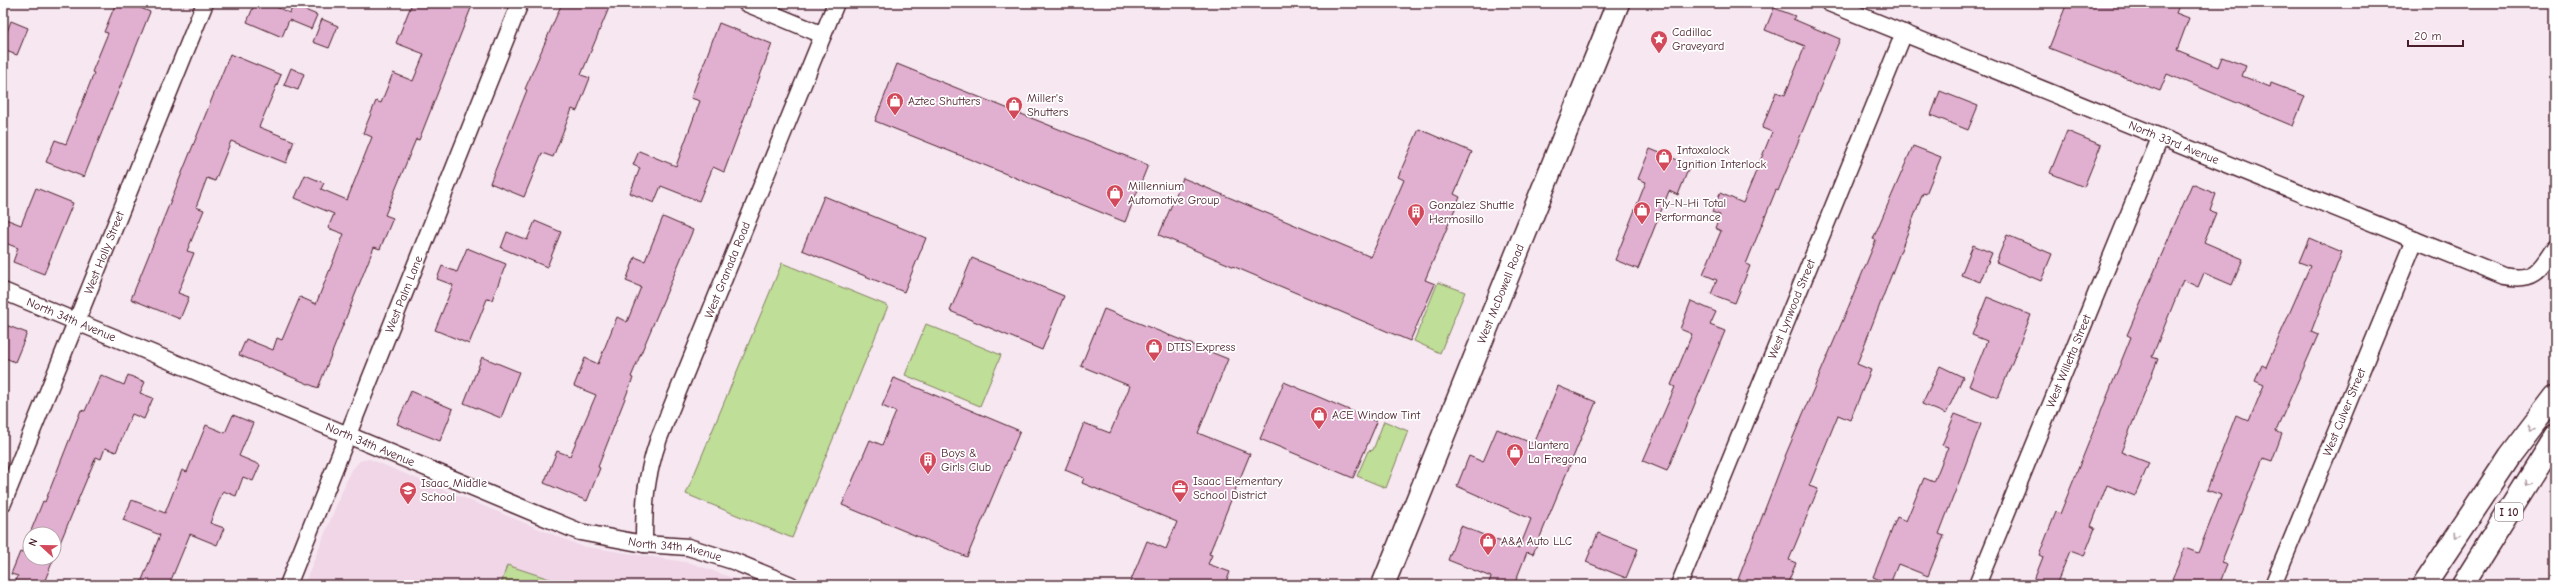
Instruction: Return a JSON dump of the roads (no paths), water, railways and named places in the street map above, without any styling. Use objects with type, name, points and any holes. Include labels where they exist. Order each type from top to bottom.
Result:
[{"type":"main road","name":"West McDowell Road","points":[[1383,585],[1618,3]]},
{"type":"main road","points":[[2424,585],[2510,456],[2555,397]]},
{"type":"main road","name":"I 10","points":[[2463,585],[2555,438]]},
{"type":"street","name":"West Holly Street","points":[[3,503],[205,3]]},
{"type":"street","name":"West Palm Lane","points":[[288,585],[520,3]]},
{"type":"street","points":[[746,3],[823,35]]},
{"type":"street","name":"West Granada Road","points":[[644,544],[644,500],[647,479],[659,438],[836,3]]},
{"type":"street","name":"North 33rd Avenue","points":[[1830,3],[2160,138],[2504,276],[2518,279],[2529,277],[2541,269],[2555,248]]},
{"type":"street","name":"West Lynwood Street","points":[[1679,585],[1904,34]]},
{"type":"street","name":"West Willetta Street","points":[[1977,585],[2160,138]]},
{"type":"street","name":"West Culver Street","points":[[2274,585],[2415,240]]},
{"type":"street","name":"North 34th Avenue","points":[[3,291],[348,437],[580,532],[644,544],[688,547],[733,561],[791,585]]},
{"type":"place","name":"Cadillac Graveyard","points":[[1659,54]]},
{"type":"place","name":"Aztec Shutters","points":[[895,116]]},
{"type":"place","name":"Miller's Shutters","points":[[1014,120]]},
{"type":"place","name":"Intoxalock Ignition Interlock","points":[[1664,172]]},
{"type":"place","name":"Millennium Automotive Group","points":[[1115,208]]},
{"type":"place","name":"Fly-N-Hi Total Performance","points":[[1642,225]]},
{"type":"place","name":"Gonzalez Shuttle Hermosillo","points":[[1416,227]]},
{"type":"place","name":"DTIS Express","points":[[1154,362]]},
{"type":"place","name":"ACE Window Tint","points":[[1319,430]]},
{"type":"place","name":"Llantera La Fregona","points":[[1515,467]]},
{"type":"place","name":"Boys & Girls Club","points":[[928,475]]},
{"type":"place","name":"Isaac Elementary School District","points":[[1180,503]]},
{"type":"place","name":"Isaac Middle School","points":[[408,505]]},
{"type":"place","name":"A&A Auto LLC","points":[[1488,556]]}]
